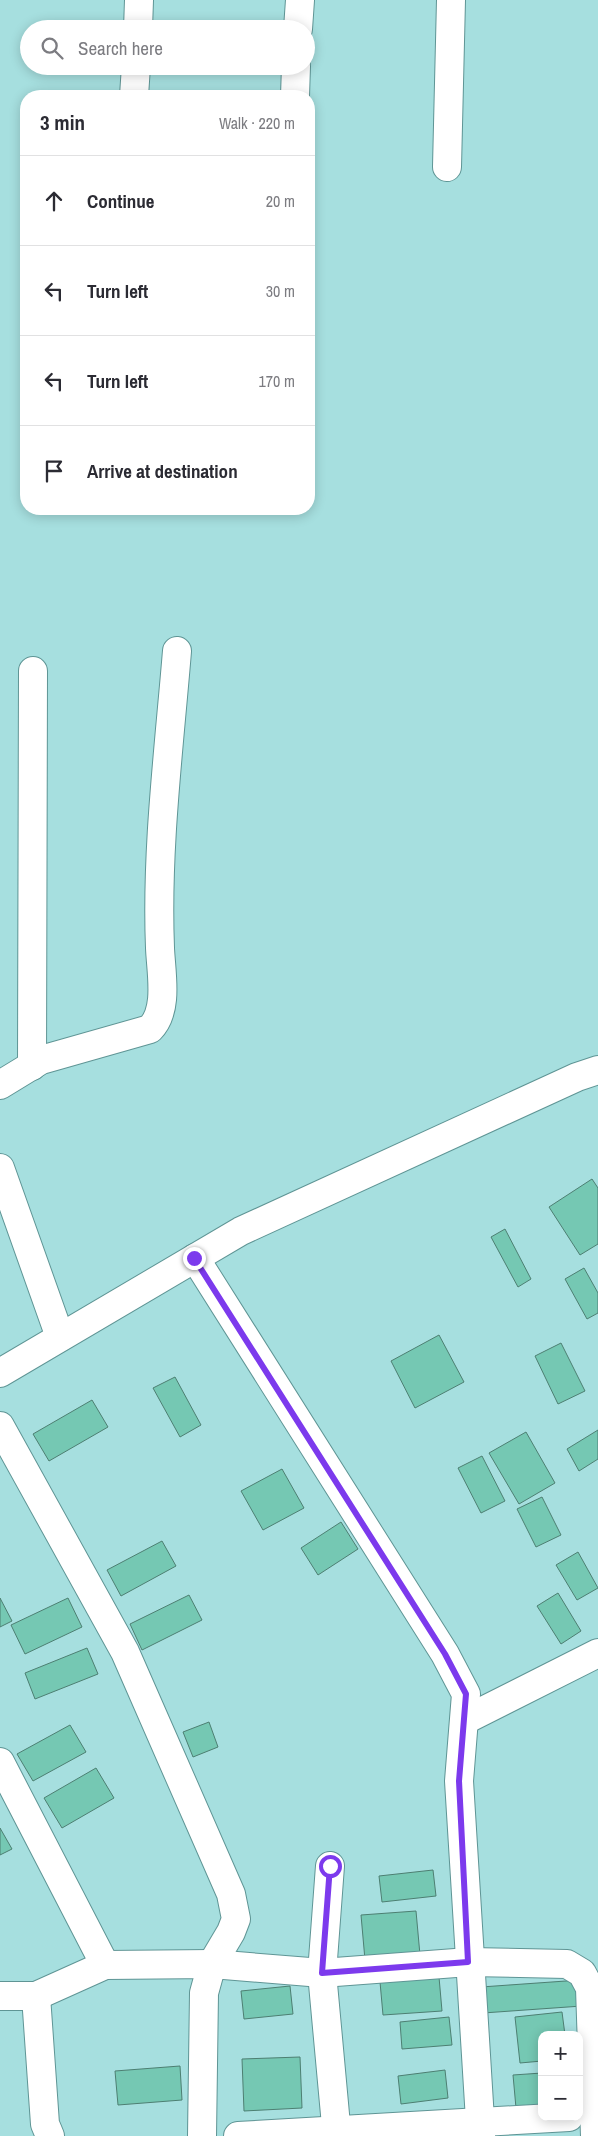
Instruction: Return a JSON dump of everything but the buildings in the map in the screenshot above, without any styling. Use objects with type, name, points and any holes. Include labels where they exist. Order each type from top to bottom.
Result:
[{"type":"street","points":[[138,20],[139,0]]},
{"type":"street","points":[[299,20],[300,0]]},
{"type":"street","points":[[447,168],[451,0]]},
{"type":"street","points":[[134,90],[135,75]]},
{"type":"street","points":[[295,90],[296,75]]},
{"type":"street","points":[[0,1085],[40,1060],[150,1029],[160,1010],[162,1001],[158,902],[177,651]]},
{"type":"street","points":[[32,1066],[33,671]]},
{"type":"street","points":[[0,1373],[241,1231],[577,1077],[598,1070]]},
{"type":"street","points":[[0,1168],[60,1337]]},
{"type":"street","points":[[194,1258],[445,1654],[466,1694],[459,1781],[468,1962],[482,2129]]},
{"type":"street","points":[[0,1426],[125,1652],[231,1894],[236,1918],[231,1932],[212,1964],[204,1993],[202,2136]]},
{"type":"street","points":[[465,1720],[598,1653]]},
{"type":"street","points":[[0,1762],[105,1965]]},
{"type":"street","points":[[330,1866],[322,1973],[337,2132]]},
{"type":"street","points":[[0,1996],[36,1996],[105,1965],[212,1964],[322,1973],[468,1962],[567,1964],[582,1973],[590,1988],[584,2121],[482,2129],[372,2130],[238,2136]]},
{"type":"street","points":[[36,1996],[45,2124],[50,2136]]},
{"type":"route","points":[[194,1258],[445,1654],[466,1694],[459,1781],[468,1962],[322,1973],[330,1866]]}]
